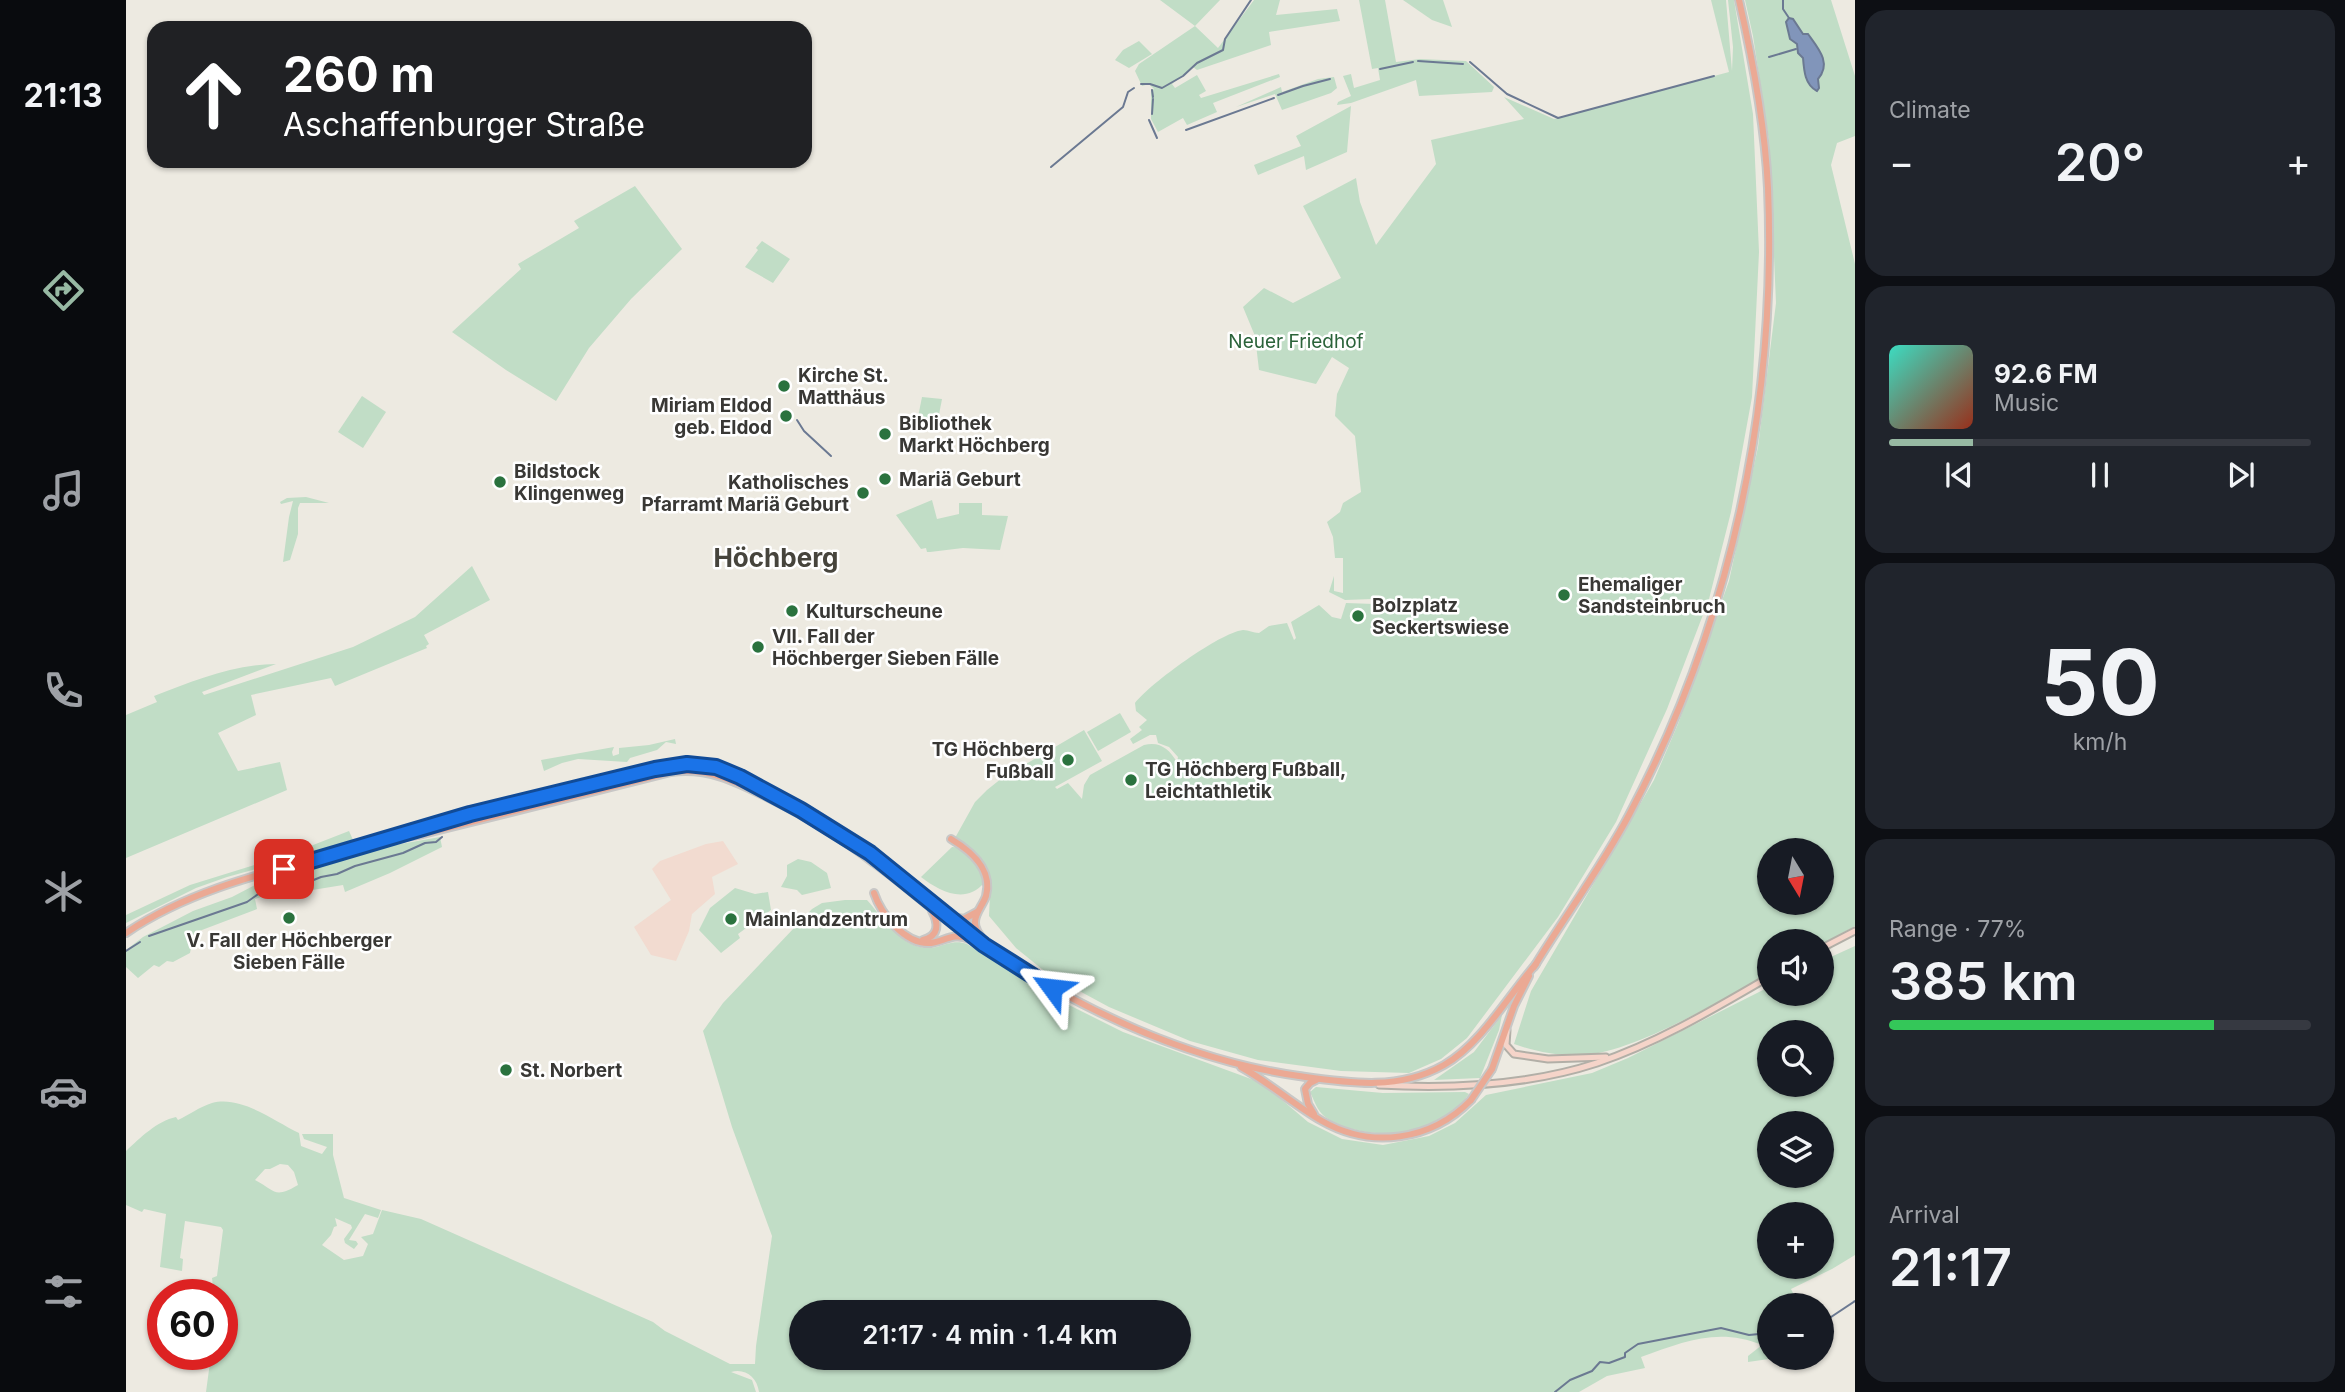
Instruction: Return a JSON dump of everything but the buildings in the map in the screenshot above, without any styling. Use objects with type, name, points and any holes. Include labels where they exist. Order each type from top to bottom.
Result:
[{"type":"main road","points":[[1233,1063],[1265,1081],[1320,1120],[1340,1130],[1382,1138],[1402,1137],[1437,1126],[1471,1100],[1492,1069],[1519,995],[1630,814],[1695,669],[1721,593],[1746,487],[1766,333],[1768,186],[1760,108],[1739,0]]},
{"type":"main road","points":[[378,842],[423,834],[696,767],[740,783],[818,824],[865,855],[954,926],[1042,982],[1115,1021],[1233,1063],[1321,1079],[1377,1085],[1433,1087],[1513,1081],[1570,1071],[1629,1051],[1680,1027],[1757,984]]},
{"type":"main road","points":[[126,935],[162,912],[211,891],[421,827],[655,769],[716,767],[740,777],[860,846],[984,945]]},
{"type":"main road","points":[[951,839],[973,853],[984,871],[987,890],[975,920],[975,927],[992,950]]},
{"type":"main road","points":[[874,893],[888,918],[904,933],[918,941],[935,942],[957,936],[984,945]]},
{"type":"main road","points":[[918,941],[929,939],[936,930],[937,919],[927,904]]},
{"type":"main road","points":[[950,916],[964,919],[979,910]]},
{"type":"main road","points":[[1834,942],[1855,931]]},
{"type":"main road","points":[[1377,1085],[1420,1076],[1457,1057],[1536,964]]},
{"type":"main road","points":[[1507,1027],[1506,1045],[1514,1054],[1548,1059],[1616,1056]]},
{"type":"main road","points":[[1320,1120],[1310,1109],[1305,1089],[1310,1083],[1321,1079]]},
{"type":"shaded area","points":[[723,841],[738,864],[712,877],[715,894],[692,914],[689,931],[676,961],[651,955],[634,927],[671,900],[652,869],[660,861],[706,844]]},
{"type":"green space","points":[[1160,0],[1220,0],[1195,26]]},
{"type":"green space","points":[[1254,0],[1280,0],[1276,15],[1337,9],[1340,21],[1269,32],[1271,45],[1197,70],[1193,67],[1172,84],[1175,88],[1197,75],[1206,91],[1199,95],[1201,98],[1279,74],[1280,77],[1213,103],[1217,112],[1187,125],[1183,118],[1158,132],[1151,119],[1151,91],[1154,89],[1149,84],[1142,86],[1135,71],[1139,64],[1195,26],[1218,48]]},
{"type":"green space","points":[[1359,0],[1385,0],[1396,62],[1420,59],[1466,61],[1494,87],[1492,92],[1419,96],[1416,80],[1351,103],[1337,105],[1351,96],[1343,76],[1351,74],[1354,88],[1380,80],[1378,68],[1372,69]]},
{"type":"green space","points":[[1403,0],[1443,0],[1452,27],[1432,20]]},
{"type":"green space","name":"Neuer Friedhof","points":[[1711,0],[1726,0],[1732,71],[1733,47],[1728,0],[1734,0],[1753,114],[1759,252],[1752,397],[1731,512],[1709,599],[1667,709],[1616,822],[1558,917],[1467,1038],[1441,1059],[1409,1073],[1341,1071],[1258,1060],[1190,1041],[1109,1007],[1048,974],[1016,948],[989,916],[990,890],[987,870],[977,854],[955,838],[975,802],[1002,778],[1084,730],[1102,761],[1055,787],[1057,789],[1068,783],[1082,799],[1084,785],[1090,775],[1144,745],[1155,744],[1163,747],[1177,762],[1178,757],[1169,747],[1158,743],[1156,735],[1150,735],[1133,744],[1130,739],[1142,730],[1139,727],[1147,720],[1136,711],[1135,703],[1155,684],[1202,649],[1232,633],[1243,630],[1259,633],[1269,626],[1287,623],[1294,640],[1296,638],[1291,622],[1319,605],[1332,617],[1341,619],[1346,603],[1374,604],[1372,599],[1345,600],[1329,592],[1334,576],[1334,591],[1343,593],[1343,558],[1335,558],[1333,537],[1327,522],[1340,512],[1343,503],[1361,492],[1355,436],[1335,416],[1337,394],[1349,368],[1332,357],[1316,384],[1259,370],[1255,336],[1243,307],[1264,288],[1293,303],[1341,278],[1303,206],[1356,178],[1360,202],[1376,245],[1436,164],[1431,140],[1524,119],[1504,97],[1554,119],[1729,72]]},
{"type":"green space","points":[[1745,0],[1831,0],[1855,76],[1855,136],[1837,143],[1831,165],[1855,264],[1855,926],[1834,937],[1834,929],[1757,929],[1757,980],[1703,1010],[1652,1035],[1603,1052],[1564,1055],[1539,1051],[1514,1044],[1531,991],[1654,780],[1678,724],[1729,581],[1758,447],[1776,303],[1769,141]]},
{"type":"green space","points":[[1139,41],[1152,54],[1129,68],[1115,60],[1123,50]]},
{"type":"green space","points":[[1334,77],[1337,88],[1331,93],[1282,110],[1275,94],[1236,107],[1281,87],[1282,92],[1318,79]]},
{"type":"green space","points":[[1351,106],[1347,152],[1306,170],[1304,156],[1258,175],[1254,165],[1301,146],[1296,136]]},
{"type":"green space","points":[[635,186],[682,249],[631,299],[589,348],[556,401],[452,332],[521,269],[518,264],[579,228],[574,221]]},
{"type":"green space","points":[[762,241],[790,259],[773,283],[745,267]]},
{"type":"green space","points":[[362,396],[386,412],[363,448],[338,432]]},
{"type":"green space","points":[[922,397],[942,399],[937,425],[916,427]]},
{"type":"green space","points":[[306,497],[329,503],[300,503],[298,534],[290,560],[283,562],[293,501],[280,502],[287,498]]},
{"type":"green space","points":[[932,500],[937,519],[959,514],[959,503],[982,503],[982,515],[1008,516],[1000,550],[963,548],[927,552],[926,548],[921,549],[896,515]]},
{"type":"green space","points":[[472,566],[490,600],[424,635],[429,644],[427,648],[335,686],[331,678],[251,695],[256,715],[218,733],[238,771],[280,762],[287,790],[126,858],[126,715],[157,702],[154,696],[214,674],[276,664],[202,692],[204,695],[353,647],[415,617]]},
{"type":"green space","points":[[1120,713],[1131,732],[1098,751],[1087,732]]},
{"type":"green space","points":[[675,739],[676,744],[666,742],[657,750],[630,758],[627,762],[578,759],[544,771],[541,760],[614,747],[613,756],[619,754],[619,748]]},
{"type":"green space","points":[[349,831],[354,842],[196,888],[126,923],[126,915],[190,885],[290,854]]},
{"type":"green space","points":[[440,837],[442,847],[345,892],[343,885],[288,894],[273,893],[255,899],[257,909],[194,933],[190,953],[173,962],[167,961],[159,967],[154,965],[138,978],[126,967],[126,950],[143,937],[193,911],[232,897],[263,881],[378,848]]},
{"type":"green space","points":[[952,847],[965,850],[974,859],[984,883],[977,890],[952,894],[921,877]]},
{"type":"green space","points":[[798,859],[811,862],[827,873],[831,888],[802,895],[797,890],[781,887],[787,876],[787,865]]},
{"type":"green space","name":"Mainlandzentrum","points":[[735,888],[755,894],[768,892],[771,910],[738,934],[740,938],[721,953],[699,930],[710,908]]},
{"type":"green space","points":[[867,900],[897,934],[915,945],[925,948],[955,942],[967,944],[1045,993],[1123,1032],[1262,1083],[1308,1122],[1342,1139],[1383,1145],[1429,1136],[1455,1123],[1486,1095],[1592,1073],[1628,1058],[1757,993],[1757,1006],[1834,1006],[1834,956],[1855,946],[1855,1255],[1834,1268],[1834,1202],[1757,1202],[1757,1279],[1812,1279],[1791,1289],[1793,1293],[1757,1293],[1757,1343],[1730,1337],[1715,1337],[1671,1346],[1641,1357],[1645,1368],[1607,1376],[1579,1392],[759,1392],[750,1375],[736,1371],[731,1372],[752,1380],[756,1392],[206,1392],[209,1370],[238,1370],[238,1279],[212,1278],[217,1276],[223,1230],[221,1227],[185,1221],[180,1258],[183,1259],[182,1271],[160,1267],[166,1214],[144,1209],[142,1212],[126,1205],[126,1151],[162,1122],[176,1117],[178,1120],[212,1103],[223,1102],[246,1106],[268,1116],[299,1133],[301,1146],[322,1154],[327,1147],[304,1139],[302,1134],[333,1134],[333,1155],[344,1198],[381,1210],[378,1218],[365,1214],[349,1240],[358,1244],[354,1249],[345,1243],[344,1239],[352,1228],[351,1225],[335,1218],[337,1226],[322,1245],[344,1260],[363,1256],[368,1244],[361,1237],[373,1234],[382,1210],[421,1219],[653,1322],[665,1331],[730,1364],[755,1364],[772,1236],[732,1127],[703,1031],[723,1003],[812,909],[822,903]],"holes":[[[280,1164],[288,1165],[294,1172],[298,1185],[284,1192],[275,1192],[255,1180],[265,1169]]]},
{"type":"green space","points":[[1502,1015],[1499,1030],[1480,1078],[1434,1080],[1474,1052]]},
{"type":"green space","points":[[1316,1087],[1383,1093],[1469,1094],[1451,1114],[1428,1128],[1389,1134],[1360,1131],[1324,1116],[1310,1092]]},
{"type":"green space","points":[[1757,1349],[1757,1361],[1748,1362],[1748,1356]]},
{"type":"water","points":[[1789,18],[1793,19],[1803,34],[1808,34],[1824,61],[1817,91],[1808,81],[1797,44],[1790,39],[1786,22]]},
{"type":"waterway","points":[[1141,84],[1162,88],[1183,76],[1197,63],[1223,50],[1225,39],[1251,0]]},
{"type":"waterway","points":[[1783,0],[1783,9],[1789,18]]},
{"type":"waterway","points":[[1769,57],[1796,49]]},
{"type":"waterway","points":[[1418,61],[1463,64]]},
{"type":"waterway","points":[[1380,69],[1413,62]]},
{"type":"waterway","points":[[1470,62],[1507,94],[1558,118],[1714,76]]},
{"type":"waterway","points":[[1278,95],[1330,79]]},
{"type":"waterway","points":[[1051,167],[1123,107],[1128,92],[1134,88]]},
{"type":"waterway","points":[[1152,90],[1153,97]]},
{"type":"waterway","points":[[1186,130],[1274,98]]},
{"type":"waterway","points":[[1152,114],[1153,99]]},
{"type":"waterway","points":[[1149,120],[1157,138]]},
{"type":"waterway","points":[[797,420],[804,431],[831,456]]},
{"type":"waterway","points":[[149,936],[247,902],[264,890],[289,890],[321,877],[403,853],[425,843],[436,842],[442,837]]},
{"type":"waterway","points":[[126,951],[140,942]]},
{"type":"waterway","points":[[1834,1315],[1855,1301]]},
{"type":"waterway","points":[[1555,1392],[1570,1380],[1592,1371],[1600,1362],[1609,1363],[1625,1357],[1625,1353],[1638,1344],[1721,1328],[1749,1335],[1757,1334]]},
{"type":"place","name":"Kirche St. Matthäus","points":[[784,386]]},
{"type":"place","name":"Miriam Eldod geb. Eldod","points":[[786,416]]},
{"type":"place","name":"Bibliothek Markt Höchberg","points":[[885,434]]},
{"type":"place","name":"Mariä Geburt","points":[[885,479]]},
{"type":"place","name":"Bildstock Klingenweg","points":[[500,482]]},
{"type":"place","name":"Katholisches Pfarramt Mariä Geburt","points":[[863,493]]},
{"type":"place","name":"Ehemaliger Sandsteinbruch","points":[[1564,595]]},
{"type":"place","name":"Kulturscheune","points":[[792,611]]},
{"type":"place","name":"Bolzplatz Seckertswiese","points":[[1358,616]]},
{"type":"place","name":"VII. Fall der Höchberger Sieben Fälle","points":[[758,647]]},
{"type":"place","name":"TG Höchberg Fußball","points":[[1068,760]]},
{"type":"place","name":"TG Höchberg Fußball, Leichtathletik","points":[[1131,780]]},
{"type":"place","name":"V. Fall der Höchberger Sieben Fälle","points":[[289,918]]},
{"type":"place","name":"Mainlandzentrum","points":[[731,919]]},
{"type":"place","name":"St. Norbert","points":[[506,1070]]},
{"type":"district","name":"Höchberg","points":[[776,557]]},
{"type":"route","points":[[284,869],[421,827],[655,769],[687,764],[716,767],[801,810],[870,853],[984,945],[1052,988]]}]
